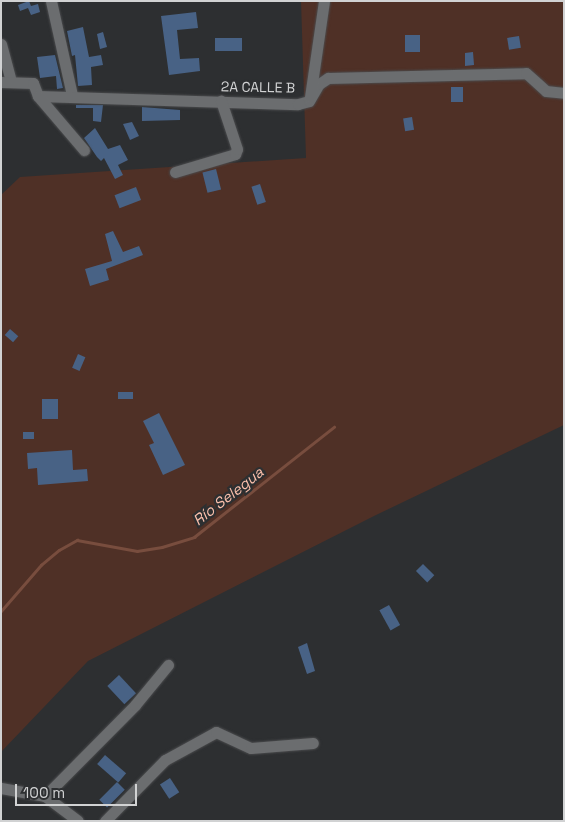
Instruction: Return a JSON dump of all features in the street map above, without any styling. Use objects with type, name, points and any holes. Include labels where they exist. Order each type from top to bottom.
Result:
[{"type":"street","points":[[51,1],[72,95]]},
{"type":"street","points":[[309,102],[324,1]]},
{"type":"street","points":[[1,44],[6,81],[33,83],[38,96],[84,150]]},
{"type":"street","name":"2A CALLE B","points":[[38,96],[72,95],[298,104],[309,102],[319,84],[328,78],[526,73],[546,91],[564,93]]},
{"type":"street","points":[[175,172],[235,154],[237,149],[220,102]]},
{"type":"street","points":[[45,796],[128,711],[168,665]]},
{"type":"street","points":[[105,821],[165,760],[216,732],[247,747],[313,743]]},
{"type":"street","points":[[1,788],[45,796],[78,821]]},
{"type":"shaded area","points":[[301,1],[564,1],[564,425],[374,516],[88,661],[1,752],[1,195],[20,177],[306,158]]},
{"type":"building","points":[[29,1],[31,6],[38,4],[40,12],[31,15],[28,8],[20,11],[18,5]]},
{"type":"building","points":[[196,12],[198,28],[177,30],[180,59],[199,58],[200,71],[169,75],[161,16]]},
{"type":"building","points":[[83,27],[89,57],[101,55],[103,65],[91,67],[92,85],[78,86],[75,55],[72,56],[67,31]]},
{"type":"building","points":[[103,32],[107,47],[100,49],[97,34]]},
{"type":"building","points":[[405,35],[420,35],[420,52],[405,52]]},
{"type":"building","points":[[519,36],[521,48],[509,50],[507,38]]},
{"type":"building","points":[[215,38],[242,38],[242,51],[215,51]]},
{"type":"building","points":[[473,52],[474,65],[465,66],[465,53]]},
{"type":"building","points":[[55,55],[63,88],[57,89],[56,76],[40,78],[37,57]]},
{"type":"building","points":[[451,87],[463,87],[463,102],[451,102]]},
{"type":"building","points":[[76,105],[103,105],[101,122],[93,121],[93,108],[76,108]]},
{"type":"building","points":[[142,107],[180,110],[180,120],[142,121]]},
{"type":"building","points":[[412,117],[414,130],[405,131],[403,118]]},
{"type":"building","points":[[132,122],[139,136],[130,140],[123,124]]},
{"type":"building","points":[[95,128],[108,149],[120,145],[128,160],[118,165],[123,175],[115,179],[104,158],[101,161],[97,157],[84,138]]},
{"type":"building","points":[[216,169],[221,189],[207,193],[202,172]]},
{"type":"building","points":[[260,184],[266,202],[257,205],[251,187]]},
{"type":"building","points":[[136,187],[141,200],[120,208],[115,195]]},
{"type":"building","points":[[113,231],[123,252],[139,246],[143,255],[106,269],[109,280],[90,286],[85,269],[112,261],[105,234]]},
{"type":"building","points":[[10,329],[18,336],[13,342],[5,335]]},
{"type":"building","points":[[78,354],[85,357],[80,371],[72,368]]},
{"type":"building","points":[[118,392],[133,392],[133,399],[118,399]]},
{"type":"building","points":[[42,399],[58,399],[58,419],[42,419]]},
{"type":"building","points":[[159,413],[185,465],[163,475],[149,445],[154,443],[143,421]]},
{"type":"building","points":[[23,432],[34,432],[34,439],[23,439]]},
{"type":"building","points":[[72,450],[73,470],[87,469],[88,481],[38,485],[37,468],[28,469],[27,453]]},
{"type":"building","points":[[423,564],[434,575],[427,582],[416,571]]},
{"type":"building","points":[[389,605],[400,625],[391,630],[379,610]]},
{"type":"building","points":[[307,643],[315,671],[307,674],[298,647]]},
{"type":"building","points":[[119,675],[136,693],[124,704],[107,686]]},
{"type":"building","points":[[105,755],[126,773],[118,782],[97,764]]},
{"type":"building","points":[[170,778],[179,792],[169,799],[160,785]]},
{"type":"building","points":[[117,782],[125,790],[107,807],[99,800]]},
{"type":"waterway","name":"Río Selegua","points":[[1,611],[41,565],[59,550],[77,540],[137,551],[162,547],[194,537],[334,427]]}]
